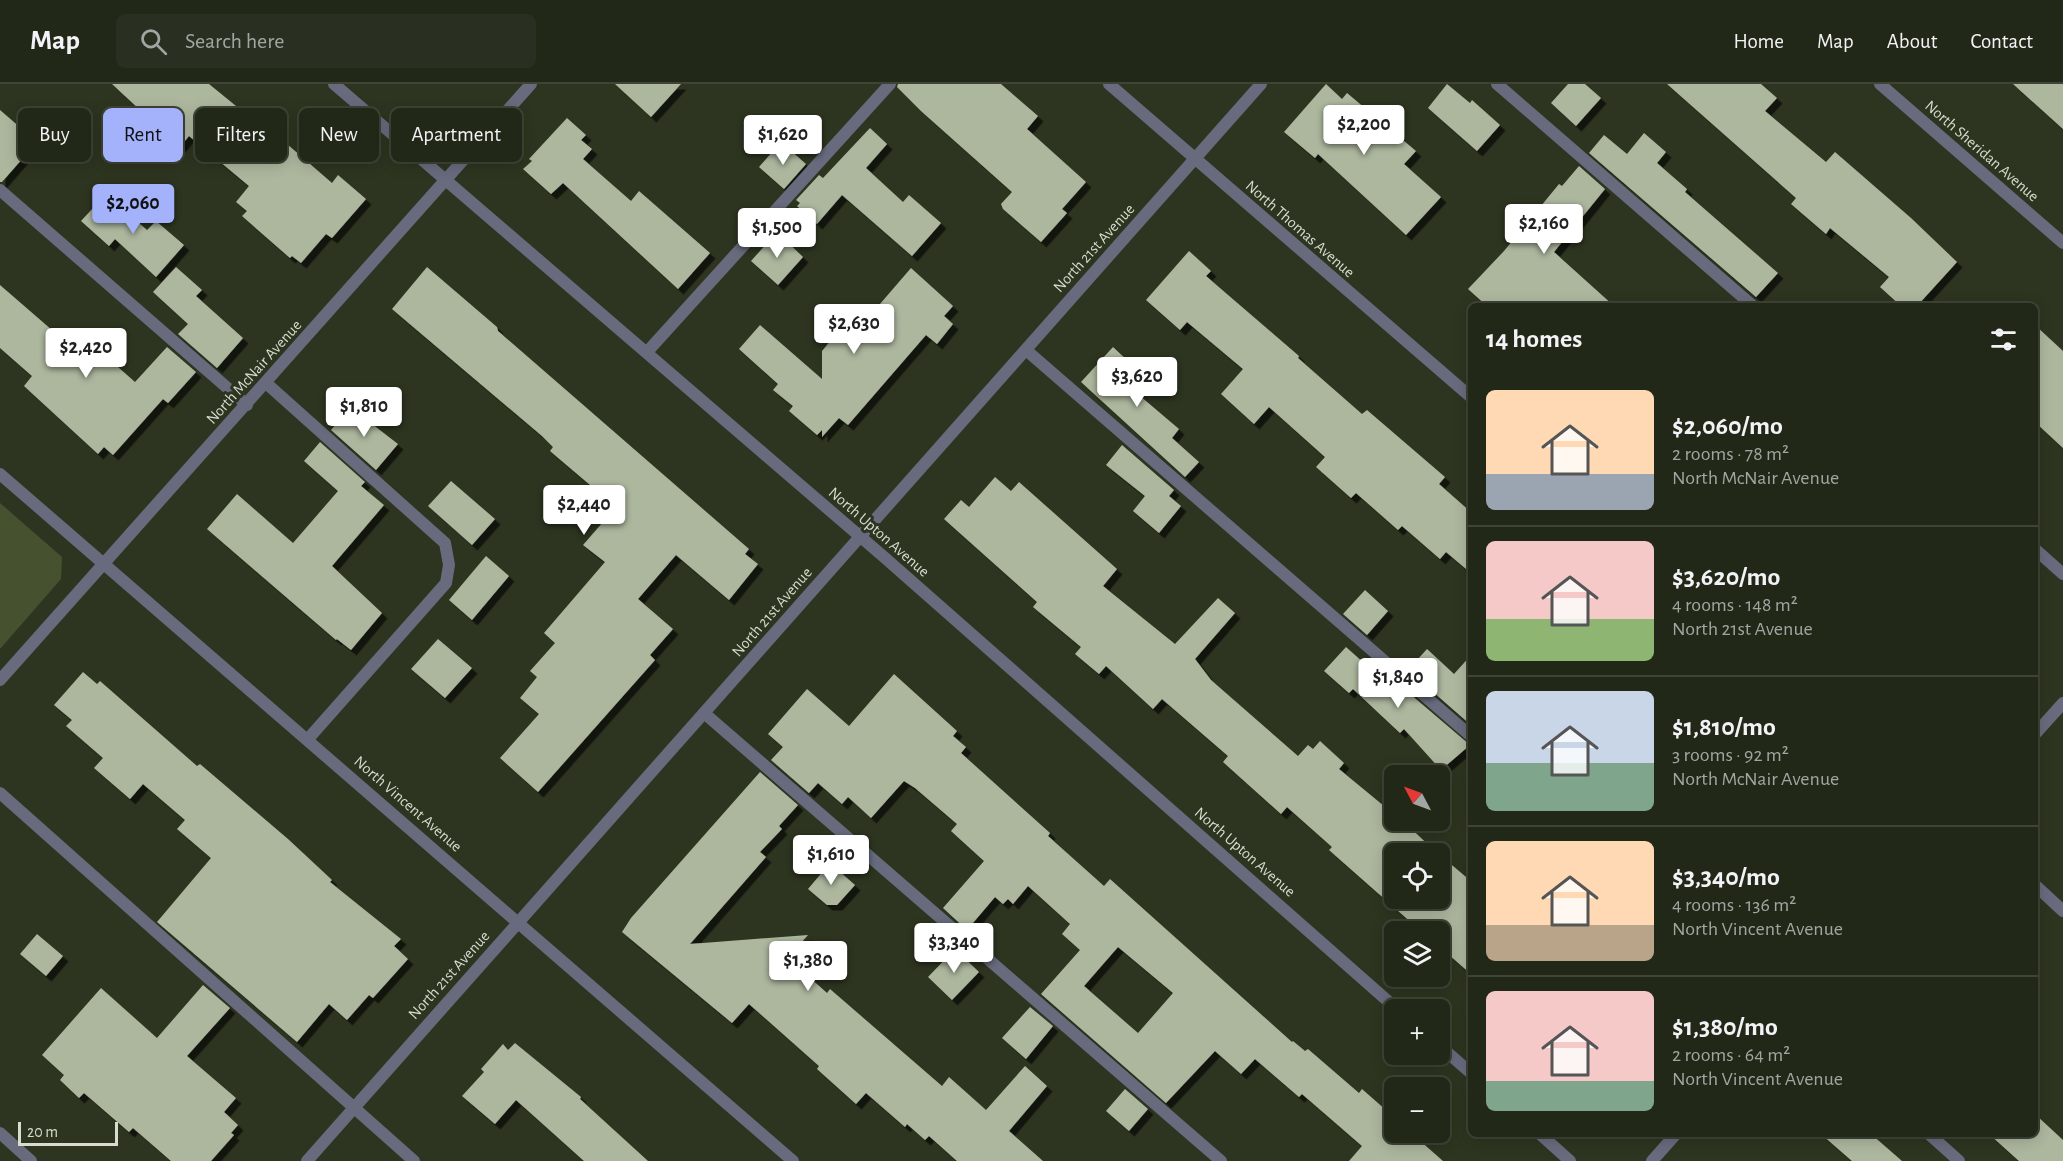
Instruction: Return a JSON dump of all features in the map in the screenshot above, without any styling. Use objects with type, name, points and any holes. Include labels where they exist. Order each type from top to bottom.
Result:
[{"type":"street","name":"North Upton Avenue","points":[[334,84],[860,537],[1385,999]]},
{"type":"street","name":"North McNair Avenue","points":[[0,680],[531,84]]},
{"type":"street","points":[[647,352],[890,84]]},
{"type":"street","name":"North Thomas Avenue","points":[[1109,84],[1194,160],[1468,395]]},
{"type":"street","name":"North 21st Avenue","points":[[307,1161],[1261,84]]},
{"type":"street","points":[[1497,84],[1750,303]]},
{"type":"street","name":"North Sheridan Avenue","points":[[1880,84],[2063,243]]},
{"type":"street","points":[[0,190],[247,405]]},
{"type":"street","points":[[1026,350],[1468,734]]},
{"type":"street","points":[[266,383],[445,543],[449,565],[446,583],[309,739]]},
{"type":"street","name":"North Vincent Avenue","points":[[0,474],[309,739],[793,1161]]},
{"type":"street","points":[[2038,552],[2063,574]]},
{"type":"street","points":[[2038,731],[2063,703]]},
{"type":"street","points":[[704,713],[1221,1161]]},
{"type":"street","points":[[0,792],[414,1161]]},
{"type":"street","points":[[2038,888],[2063,911]]},
{"type":"street","points":[[1450,1055],[1468,1070]]},
{"type":"street","points":[[0,1133],[31,1161]]},
{"type":"street","points":[[1543,1137],[1570,1161]]},
{"type":"street","points":[[1652,1161],[1673,1137]]},
{"type":"street","points":[[1932,1137],[1959,1161]]},
{"type":"green space","points":[[0,503],[62,557],[61,579],[0,649]]},
{"type":"building","points":[[112,84],[209,84],[238,108],[195,108],[195,141],[189,136],[183,143],[183,108],[138,108]]},
{"type":"building","points":[[615,84],[681,84],[651,117]]},
{"type":"building","points":[[898,84],[1001,84],[1038,116],[1027,129],[1086,182],[1062,209],[1067,213],[1041,242],[1003,209],[1001,204],[1012,192],[921,111],[897,87]]},
{"type":"building","points":[[1326,84],[1342,99],[1347,93],[1416,151],[1404,164],[1441,197],[1406,235],[1318,154],[1315,158],[1284,132]]},
{"type":"building","points":[[1447,84],[1470,103],[1472,100],[1500,125],[1477,151],[1428,108]]},
{"type":"building","points":[[1568,84],[1585,84],[1601,98],[1576,126],[1551,103]]},
{"type":"building","points":[[1667,84],[1761,84],[1777,98],[1765,111],[1826,162],[1835,152],[1911,218],[1957,262],[1920,303],[1898,303],[1880,287],[1889,277],[1830,228],[1826,234],[1791,204],[1796,198]]},
{"type":"building","points":[[2013,84],[2063,84],[2063,129]]},
{"type":"building","points":[[0,110],[18,126],[20,162],[0,182]]},
{"type":"building","points":[[567,118],[586,135],[581,140],[592,149],[583,159],[631,201],[639,191],[710,253],[678,289],[563,183],[551,194],[523,169],[532,161],[529,159]]},
{"type":"building","points":[[870,128],[887,144],[866,168],[903,202],[909,195],[941,223],[912,256],[842,195],[817,224],[797,206],[800,203],[796,200],[819,175],[823,178]]},
{"type":"building","points":[[1644,133],[1666,152],[1657,163],[1687,189],[1685,192],[1778,273],[1756,297],[1589,153],[1604,135],[1627,154]]},
{"type":"building","points":[[781,142],[806,164],[784,189],[759,167]]},
{"type":"building","points":[[287,144],[299,154],[299,162],[308,162],[332,183],[338,175],[366,199],[332,238],[326,234],[301,263],[292,256],[290,258],[242,216],[247,211],[236,202],[249,186],[220,162],[287,162]]},
{"type":"building","points":[[1579,166],[1605,189],[1554,252],[1611,303],[1484,303],[1468,289],[1504,251],[1559,184],[1562,186]]},
{"type":"building","points":[[106,194],[147,230],[156,221],[184,245],[156,277],[115,239],[109,246],[81,221]]},
{"type":"building","points":[[777,232],[803,257],[778,285],[751,261]]},
{"type":"building","points":[[1189,251],[1211,271],[1206,276],[1299,356],[1298,358],[1362,414],[1367,410],[1445,477],[1439,484],[1468,509],[1468,571],[1446,552],[1440,559],[1402,526],[1398,530],[1356,493],[1351,498],[1316,467],[1325,457],[1269,407],[1254,424],[1221,394],[1243,369],[1187,322],[1180,330],[1146,300]]},
{"type":"building","points":[[176,267],[202,290],[196,296],[243,338],[217,368],[178,334],[188,324],[153,292]]},
{"type":"building","points":[[427,267],[749,549],[745,554],[758,564],[729,600],[676,555],[638,599],[673,629],[650,655],[655,660],[538,792],[500,758],[539,714],[520,698],[537,677],[530,671],[555,643],[544,633],[605,562],[583,545],[616,507],[550,451],[553,447],[542,436],[392,309]]},
{"type":"building","points":[[911,268],[953,306],[944,316],[953,324],[937,344],[926,335],[848,425],[839,418],[822,437],[822,430],[817,435],[789,411],[793,406],[773,390],[778,384],[739,349],[760,325],[822,379],[822,351],[850,317],[861,326]]},
{"type":"building","points":[[0,285],[75,350],[85,338],[135,382],[167,347],[196,372],[168,403],[163,399],[113,455],[104,447],[98,454],[24,386],[32,376],[0,348]]},
{"type":"building","points":[[2038,328],[2063,351],[2063,448],[2038,425]]},
{"type":"building","points":[[1113,347],[1145,377],[1133,390],[1179,429],[1172,438],[1199,462],[1185,477],[1081,382]]},
{"type":"building","points":[[350,407],[398,444],[376,470],[331,430]]},
{"type":"building","points":[[320,442],[365,482],[361,486],[384,505],[332,566],[382,613],[351,650],[336,640],[207,529],[237,494],[293,543],[338,491],[304,461]]},
{"type":"building","points":[[1122,445],[1174,490],[1169,496],[1181,506],[1159,533],[1133,511],[1145,496],[1106,465]]},
{"type":"building","points":[[995,477],[1011,491],[1019,482],[1117,569],[1103,586],[1175,644],[1218,598],[1235,613],[1195,659],[1211,680],[1298,756],[1308,745],[1313,749],[1320,741],[1344,763],[1339,769],[1384,806],[1384,831],[1414,831],[1426,843],[1384,843],[1384,898],[1329,850],[1332,847],[1287,807],[1281,814],[1223,762],[1228,756],[1162,699],[1153,709],[1106,666],[1099,674],[1075,654],[1081,647],[1033,607],[1037,602],[944,519],[961,500],[969,507]]},
{"type":"building","points":[[451,481],[495,519],[472,545],[428,506]]},
{"type":"building","points":[[486,556],[509,576],[472,620],[449,600]]},
{"type":"building","points":[[1365,590],[1388,611],[1367,635],[1343,614]]},
{"type":"building","points":[[438,639],[472,668],[445,698],[411,669]]},
{"type":"building","points":[[1346,647],[1392,688],[1396,682],[1468,743],[1468,747],[1447,765],[1436,765],[1404,729],[1400,733],[1353,689],[1349,693],[1324,671]]},
{"type":"building","points":[[1427,649],[1454,674],[1468,658],[1468,722],[1408,670]]},
{"type":"building","points":[[83,672],[97,684],[100,681],[197,766],[200,764],[288,839],[332,880],[330,882],[401,939],[394,946],[408,959],[373,998],[369,995],[347,1020],[329,1004],[297,1042],[157,922],[211,858],[177,829],[185,820],[143,784],[130,799],[94,768],[103,758],[66,726],[72,720],[54,705]]},
{"type":"building","points":[[894,674],[957,731],[953,736],[966,747],[961,753],[1050,833],[1048,836],[1104,886],[1110,879],[1292,1042],[1305,1051],[1308,1049],[1359,1093],[1362,1089],[1384,1108],[1384,1143],[1423,1143],[1443,1161],[1349,1161],[1362,1146],[1302,1094],[1299,1097],[1255,1059],[1241,1074],[1215,1051],[1166,1103],[1041,994],[1080,950],[1062,934],[1070,924],[1028,886],[1013,904],[1008,899],[1003,904],[995,897],[967,930],[943,908],[984,861],[951,831],[957,824],[904,781],[871,818],[848,797],[842,804],[818,783],[809,793],[771,760],[783,747],[768,734],[807,689],[849,726]],"holes":[[[1118,947],[1173,993],[1138,1033],[1084,986]]]},
{"type":"building","points":[[760,772],[798,805],[779,826],[782,829],[760,852],[766,857],[690,944],[808,935],[788,958],[827,993],[830,989],[942,1086],[949,1077],[986,1110],[1025,1066],[1047,1086],[1009,1131],[1043,1161],[957,1161],[929,1136],[925,1140],[907,1124],[905,1127],[866,1093],[856,1104],[817,1069],[819,1066],[749,1004],[732,1023],[622,932],[631,918]]},
{"type":"building","points":[[830,863],[855,885],[837,905],[827,905],[808,889]]},
{"type":"building","points":[[1450,863],[1468,879],[1468,972],[1450,956],[1450,921],[1410,921],[1396,909],[1450,909]]},
{"type":"building","points":[[37,934],[63,956],[46,976],[20,954]]},
{"type":"building","points":[[955,949],[979,972],[952,1000],[928,977]]},
{"type":"building","points":[[203,985],[230,1008],[187,1056],[236,1098],[224,1112],[238,1125],[231,1133],[234,1135],[211,1161],[171,1161],[133,1128],[129,1132],[84,1093],[79,1098],[60,1080],[64,1075],[42,1055],[101,988],[157,1038]]},
{"type":"building","points":[[1030,1007],[1053,1026],[1026,1059],[1002,1038]]},
{"type":"building","points":[[515,1043],[581,1097],[580,1099],[648,1161],[584,1161],[516,1100],[495,1124],[462,1096],[484,1072],[481,1069],[503,1044],[508,1050]]},
{"type":"building","points":[[1125,1089],[1148,1109],[1129,1131],[1106,1111]]},
{"type":"building","points":[[2038,1117],[2063,1140],[2063,1161],[2019,1161],[1992,1137],[2038,1137]]},
{"type":"building","points":[[1824,1137],[1874,1137],[1902,1161],[1852,1161]]}]
